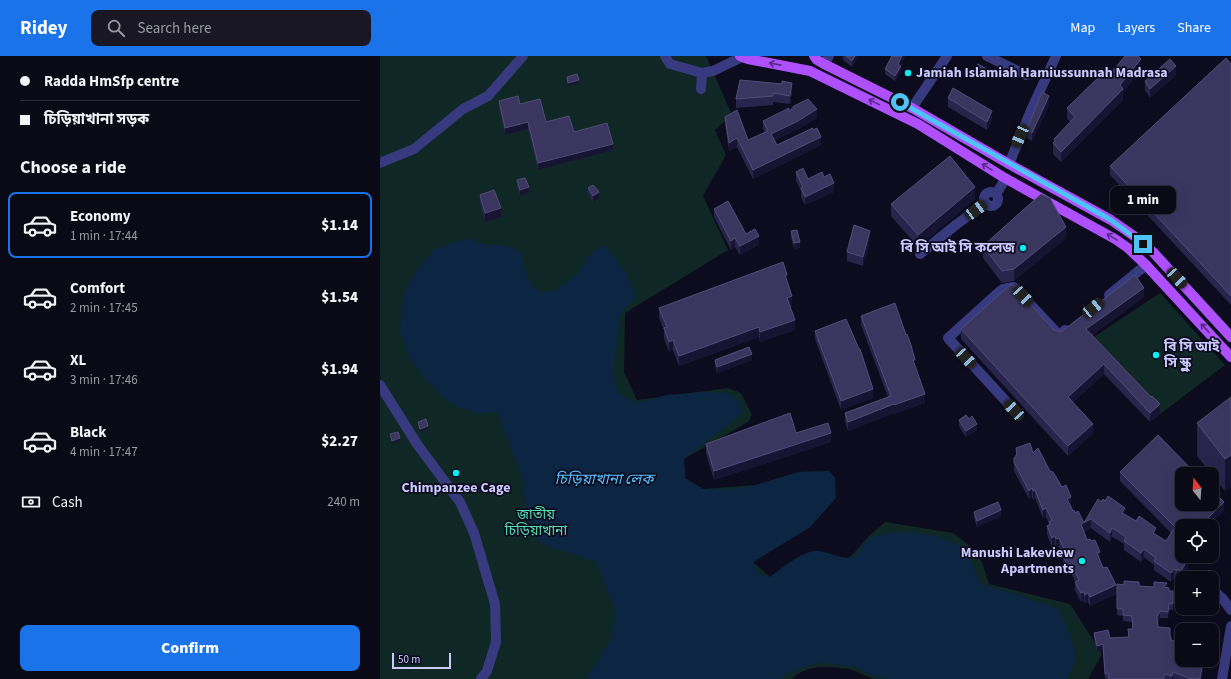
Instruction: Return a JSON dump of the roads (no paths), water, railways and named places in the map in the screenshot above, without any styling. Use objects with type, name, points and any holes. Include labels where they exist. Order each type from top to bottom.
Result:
[{"type":"main road","points":[[741,56],[748,59],[810,71],[918,124],[1005,178],[1116,239],[1146,265],[1231,357]]},
{"type":"main road","points":[[810,71],[821,59],[912,108],[1009,164],[1111,220],[1134,236],[1156,256],[1231,337]]},
{"type":"main road","points":[[1005,178],[1009,164]]},
{"type":"main road","points":[[1146,265],[1156,256]]},
{"type":"street","points":[[380,163],[414,149],[464,108],[488,96],[523,56]]},
{"type":"street","points":[[665,56],[670,64],[702,73],[713,71],[741,56]]},
{"type":"street","points":[[912,108],[947,56]]},
{"type":"street","points":[[987,56],[1026,75]]},
{"type":"street","points":[[1009,164],[1032,108],[1056,56]]},
{"type":"street","points":[[701,89],[702,73]]},
{"type":"street","points":[[920,254],[986,203],[992,206],[996,204],[998,200],[996,194],[1005,178]]},
{"type":"street","points":[[1101,301],[1146,265]]},
{"type":"street","points":[[1014,410],[948,338],[999,292],[1009,287],[1014,287],[1059,335],[1071,325]]},
{"type":"street","points":[[380,385],[417,444],[460,502],[474,532],[495,604],[496,642],[486,671],[481,679]]},
{"type":"street","points":[[1219,595],[1231,610]]},
{"type":"street","points":[[1222,679],[1231,626]]},
{"type":"water","name":"চিড়িয়াখানা লেক","points":[[469,238],[484,245],[513,247],[521,254],[527,277],[534,287],[540,292],[555,291],[580,271],[589,255],[603,245],[609,251],[627,275],[636,297],[621,312],[613,374],[618,393],[636,403],[667,395],[702,392],[726,393],[740,401],[743,413],[684,459],[685,478],[703,489],[735,489],[756,485],[799,472],[829,471],[835,478],[836,498],[810,527],[753,562],[758,573],[770,577],[793,560],[813,551],[819,551],[846,558],[855,557],[868,539],[880,534],[892,532],[920,533],[947,540],[958,546],[966,553],[980,584],[1058,609],[1073,643],[1075,656],[1072,670],[1067,679],[891,679],[877,677],[854,667],[818,662],[785,674],[782,679],[586,679],[611,639],[616,614],[595,561],[551,548],[539,542],[526,511],[522,476],[497,412],[477,413],[456,407],[441,395],[423,376],[410,358],[400,334],[403,294],[416,271],[434,249]]},
{"type":"place","name":"Jamiah Islamiah Hamiussunnah Madrasa","points":[[908,73]]},
{"type":"place","name":"বি সি আই সি কলেজ","points":[[1023,248]]},
{"type":"place","name":"বি সি আই সি স্কুল","points":[[1156,355]]},
{"type":"place","name":"Chimpanzee Cage","points":[[456,473]]},
{"type":"place","name":"Manushi Lakeview Apartments","points":[[1082,561]]},
{"type":"park label","name":"জাতীয় চিড়িয়াখানা","points":[[536,524]]}]
